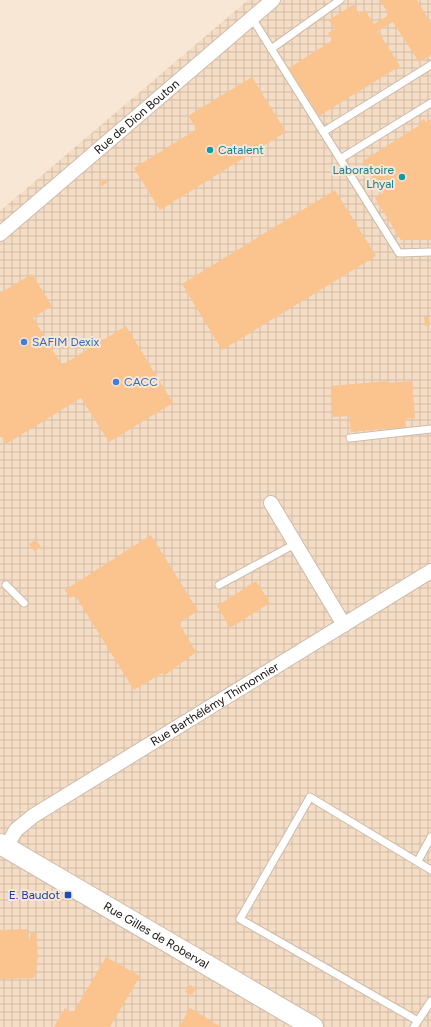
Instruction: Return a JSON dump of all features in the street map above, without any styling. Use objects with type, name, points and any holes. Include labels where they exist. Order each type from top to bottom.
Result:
[{"type":"street","name":"Rue de Dion Bouton","points":[[0,234],[273,0]]},
{"type":"street","points":[[271,503],[344,624]]},
{"type":"street","name":"Rue Barthélémy Thimonnier","points":[[3,845],[16,830],[33,816],[431,571]]},
{"type":"street","name":"Rue Gilles de Roberval","points":[[3,845],[313,1027]]},
{"type":"lane","points":[[271,49],[340,0]]},
{"type":"lane","points":[[252,18],[399,253],[431,252]]},
{"type":"lane","points":[[323,132],[431,65]]},
{"type":"lane","points":[[340,159],[431,103]]},
{"type":"lane","points":[[350,438],[431,429]]},
{"type":"lane","points":[[219,585],[295,544]]},
{"type":"lane","points":[[6,585],[24,603]]},
{"type":"lane","points":[[431,870],[310,797],[240,920],[416,1024],[431,1001]]},
{"type":"lane","points":[[418,862],[431,837]]},
{"type":"shaded area","points":[[248,0],[431,0],[431,1027],[0,1027],[0,211]]},
{"type":"building","points":[[380,0],[417,0],[431,23],[431,55],[419,62],[393,22],[378,31],[400,66],[319,116],[289,68],[333,40],[328,33],[335,29],[329,20],[354,4],[359,14],[365,10],[374,24],[389,15]]},
{"type":"building","name":"Catalent","points":[[252,77],[286,132],[160,210],[134,168],[197,129],[188,116]]},
{"type":"building","name":"Laboratoire Lhyal","points":[[424,119],[426,122],[431,119],[431,240],[401,240],[375,198],[383,193],[363,161],[420,125],[419,122]]},
{"type":"building","points":[[106,179],[108,182],[102,186],[99,183]]},
{"type":"building","points":[[335,190],[376,256],[222,350],[182,284]]},
{"type":"building","points":[[32,274],[52,306],[33,318],[62,365],[87,350],[85,346],[92,342],[94,346],[126,326],[173,403],[109,442],[81,398],[6,444],[0,434],[0,293]]},
{"type":"building","points":[[424,317],[429,317],[430,325],[425,326]]},
{"type":"building","points":[[387,381],[387,383],[412,381],[415,418],[405,419],[406,427],[351,432],[349,416],[333,417],[331,386]]},
{"type":"building","points":[[151,535],[198,611],[179,623],[196,652],[164,676],[162,673],[134,690],[75,595],[70,598],[65,590]]},
{"type":"building","points":[[36,540],[41,547],[34,551],[29,544]]},
{"type":"building","points":[[256,581],[270,603],[230,628],[217,606]]},
{"type":"building","points":[[28,929],[28,939],[30,939],[30,933],[36,933],[37,939],[38,958],[34,978],[0,979],[0,930]]},
{"type":"building","points":[[106,957],[140,976],[110,1027],[54,1027],[65,1008],[73,1013]]},
{"type":"building","points":[[190,985],[196,988],[192,995],[185,992]]},
{"type":"building","points":[[190,1008],[221,1027],[179,1027]]},
{"type":"place","name":"Catalent","points":[[210,150]]},
{"type":"place","name":"Laboratoire Lhyal","points":[[402,177]]},
{"type":"place","name":"SAFIM Dexix","points":[[24,342]]},
{"type":"place","name":"CACC","points":[[116,382]]},
{"type":"place","name":"E. Baudot","points":[[68,895]]}]
